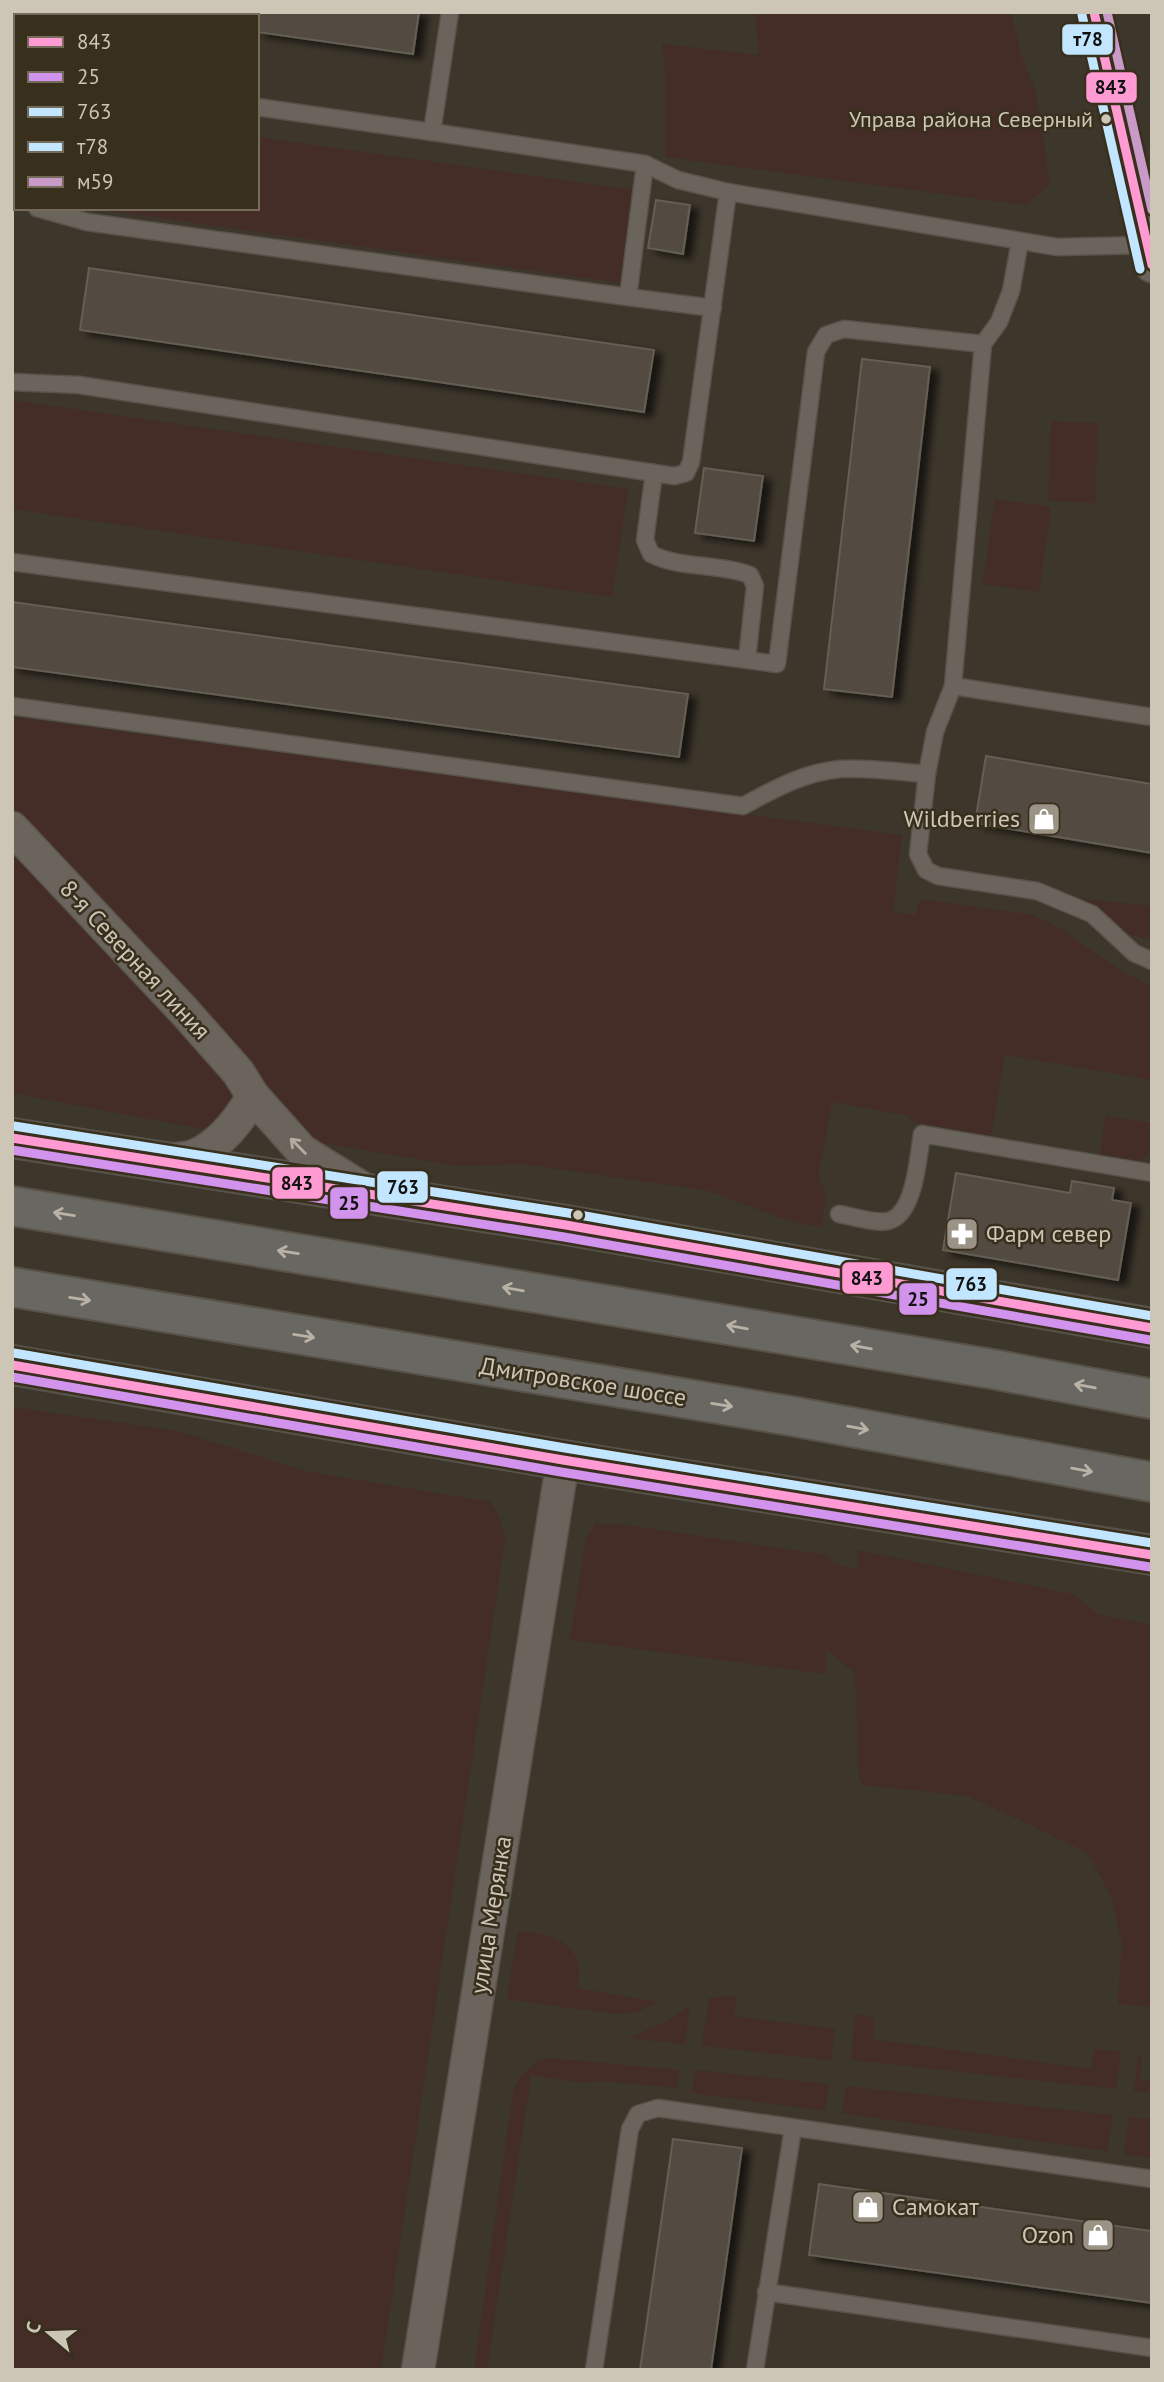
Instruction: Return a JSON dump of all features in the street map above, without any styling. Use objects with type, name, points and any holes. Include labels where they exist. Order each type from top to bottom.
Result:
[{"type":"highway","points":[[12,1206],[1152,1399]]},
{"type":"highway","name":"Дмитровское шоссе","points":[[12,1287],[791,1416],[1152,1482]]},
{"type":"street","points":[[1094,12],[1145,210],[1149,255]]},
{"type":"street","name":"8-я Северная линия","points":[[12,828],[184,1011],[302,1151],[376,1196]]},
{"type":"street","points":[[158,1161],[194,1156],[239,1121],[254,1096]]},
{"type":"street","points":[[12,1138],[566,1225],[1152,1328]]},
{"type":"street","points":[[12,1365],[563,1460],[1152,1555]]},
{"type":"street","name":"улица Мерянка","points":[[418,2370],[563,1460]]},
{"type":"lane","points":[[432,132],[450,12]]},
{"type":"lane","points":[[259,107],[645,164],[678,180],[728,192],[1020,241],[1149,255]]},
{"type":"lane","points":[[628,297],[645,164]]},
{"type":"lane","points":[[12,382],[79,385],[674,476],[686,473],[691,462],[728,192]]},
{"type":"lane","points":[[44,210],[87,222],[713,308]]},
{"type":"lane","points":[[1020,241],[1011,291],[999,322],[983,344],[953,686],[935,732],[927,774],[918,854],[926,870],[938,876],[1037,891],[1092,914],[1134,953],[1152,961]]},
{"type":"lane","points":[[12,562],[778,664],[816,352],[826,335],[844,329],[983,344]]},
{"type":"lane","points":[[654,473],[645,540],[651,554],[664,561],[737,570],[750,575],[755,586],[747,659]]},
{"type":"lane","points":[[953,686],[1152,717]]},
{"type":"lane","points":[[12,706],[743,806],[790,782],[841,769],[927,774]]},
{"type":"lane","points":[[839,1214],[886,1222],[899,1217],[911,1193],[922,1134],[1152,1173]]},
{"type":"lane","points":[[594,2370],[630,2129],[638,2114],[658,2108],[1152,2179]]},
{"type":"lane","points":[[755,2370],[793,2128]]},
{"type":"lane","points":[[766,2292],[1152,2348]]},
{"type":"shaded area","points":[[755,12],[1011,12],[1021,55],[1036,93],[1050,184],[1025,205],[665,157],[665,73],[662,44],[759,55]]},
{"type":"shaded area","points":[[259,137],[634,190],[620,283],[104,210],[259,210]]},
{"type":"shaded area","points":[[12,400],[628,489],[612,597],[12,509]]},
{"type":"shaded area","points":[[1051,421],[1098,423],[1095,503],[1048,501]]},
{"type":"shaded area","points":[[995,499],[1051,507],[1039,592],[983,584]]},
{"type":"shaded area","points":[[12,717],[902,835],[893,912],[915,915],[921,899],[1033,915],[1063,930],[1112,965],[1152,987],[1152,1080],[1005,1055],[991,1136],[909,1121],[910,1116],[832,1102],[818,1177],[826,1194],[822,1227],[792,1222],[710,1191],[523,1164],[458,1166],[322,1143],[285,1121],[220,1123],[202,1129],[12,1093]]},
{"type":"shaded area","points":[[1083,899],[1152,906],[1152,939],[1123,930]]},
{"type":"shaded area","points":[[1106,1116],[1152,1123],[1150,1150],[1146,1157],[1134,1160],[1100,1154]]},
{"type":"shaded area","points":[[12,1407],[178,1431],[305,1471],[491,1502],[500,1519],[505,1539],[381,2370],[12,2370]]},
{"type":"shaded area","points":[[596,1523],[627,1525],[826,1555],[834,1564],[858,1569],[858,1550],[1072,1594],[1099,1614],[1152,1625],[1152,2007],[1118,2004],[1122,1943],[1111,1896],[1087,1852],[968,1796],[863,1785],[859,1778],[855,1673],[826,1649],[826,1674],[570,1640],[586,1538]]},
{"type":"shaded area","points":[[518,1931],[558,1939],[573,1951],[579,1971],[577,1988],[658,2002],[637,2012],[615,2014],[507,1999]]},
{"type":"shaded area","points":[[736,1996],[734,2016],[835,2029],[831,2060],[702,2046],[709,1998]]},
{"type":"shaded area","points":[[690,2005],[685,2044],[628,2038],[671,2019]]},
{"type":"shaded area","points":[[856,2013],[875,2019],[873,2039],[1091,2069],[1094,2049],[1121,2051],[1116,2089],[851,2060]]},
{"type":"shaded area","points":[[1138,2054],[1142,2060],[1140,2080],[1152,2082],[1152,2093],[1134,2091]]},
{"type":"shaded area","points":[[549,2058],[679,2070],[677,2088],[599,2081],[584,2083],[531,2075],[487,2370],[474,2370],[513,2093],[526,2071]]},
{"type":"shaded area","points":[[696,2070],[829,2084],[825,2111],[692,2093]]},
{"type":"shaded area","points":[[846,2086],[1113,2115],[1107,2151],[842,2113]]},
{"type":"shaded area","points":[[1129,2117],[1152,2119],[1152,2158],[1124,2154]]},
{"type":"building","points":[[419,12],[413,54],[259,32],[259,14],[227,14]]},
{"type":"building","points":[[656,200],[690,205],[683,254],[648,248]]},
{"type":"building","points":[[89,268],[654,350],[644,412],[80,330]]},
{"type":"building","points":[[862,359],[930,367],[892,697],[824,689]]},
{"type":"building","points":[[704,468],[763,476],[754,541],[695,533]]},
{"type":"building","points":[[12,602],[688,694],[679,757],[12,667]]},
{"type":"building","points":[[986,756],[1152,784],[1152,853],[975,823]]},
{"type":"building","points":[[956,1173],[1070,1193],[1072,1181],[1114,1188],[1112,1200],[1131,1203],[1118,1280],[943,1250]]},
{"type":"building","points":[[673,2139],[742,2148],[711,2370],[640,2370]]},
{"type":"building","points":[[819,2184],[1152,2231],[1152,2303],[809,2255]]},
{"type":"transit line","name":"843","points":[[1094,12],[1152,265]]},
{"type":"transit line","name":"м59","points":[[1107,12],[1152,210]]},
{"type":"transit line","name":"т78","points":[[1082,15],[1140,269]]},
{"type":"transit line","name":"763","points":[[14,1126],[568,1213],[1152,1316]]},
{"type":"transit line","name":"843","points":[[12,1138],[566,1225],[1152,1328]]},
{"type":"transit line","name":"25","points":[[12,1150],[564,1237],[1150,1340]]},
{"type":"transit line","name":"763","points":[[14,1353],[565,1448],[1152,1543]]},
{"type":"transit line","name":"843","points":[[12,1365],[563,1460],[1152,1555]]},
{"type":"transit line","name":"25","points":[[12,1377],[561,1472],[1150,1567]]},
{"type":"place","name":"Управа района Северный","points":[[1106,119]]},
{"type":"place","name":"Wildberries","points":[[1044,819]]},
{"type":"place","name":"Фарм север","points":[[962,1234]]},
{"type":"place","name":"Самокат","points":[[868,2207]]},
{"type":"place","name":"Ozon","points":[[1098,2235]]}]
